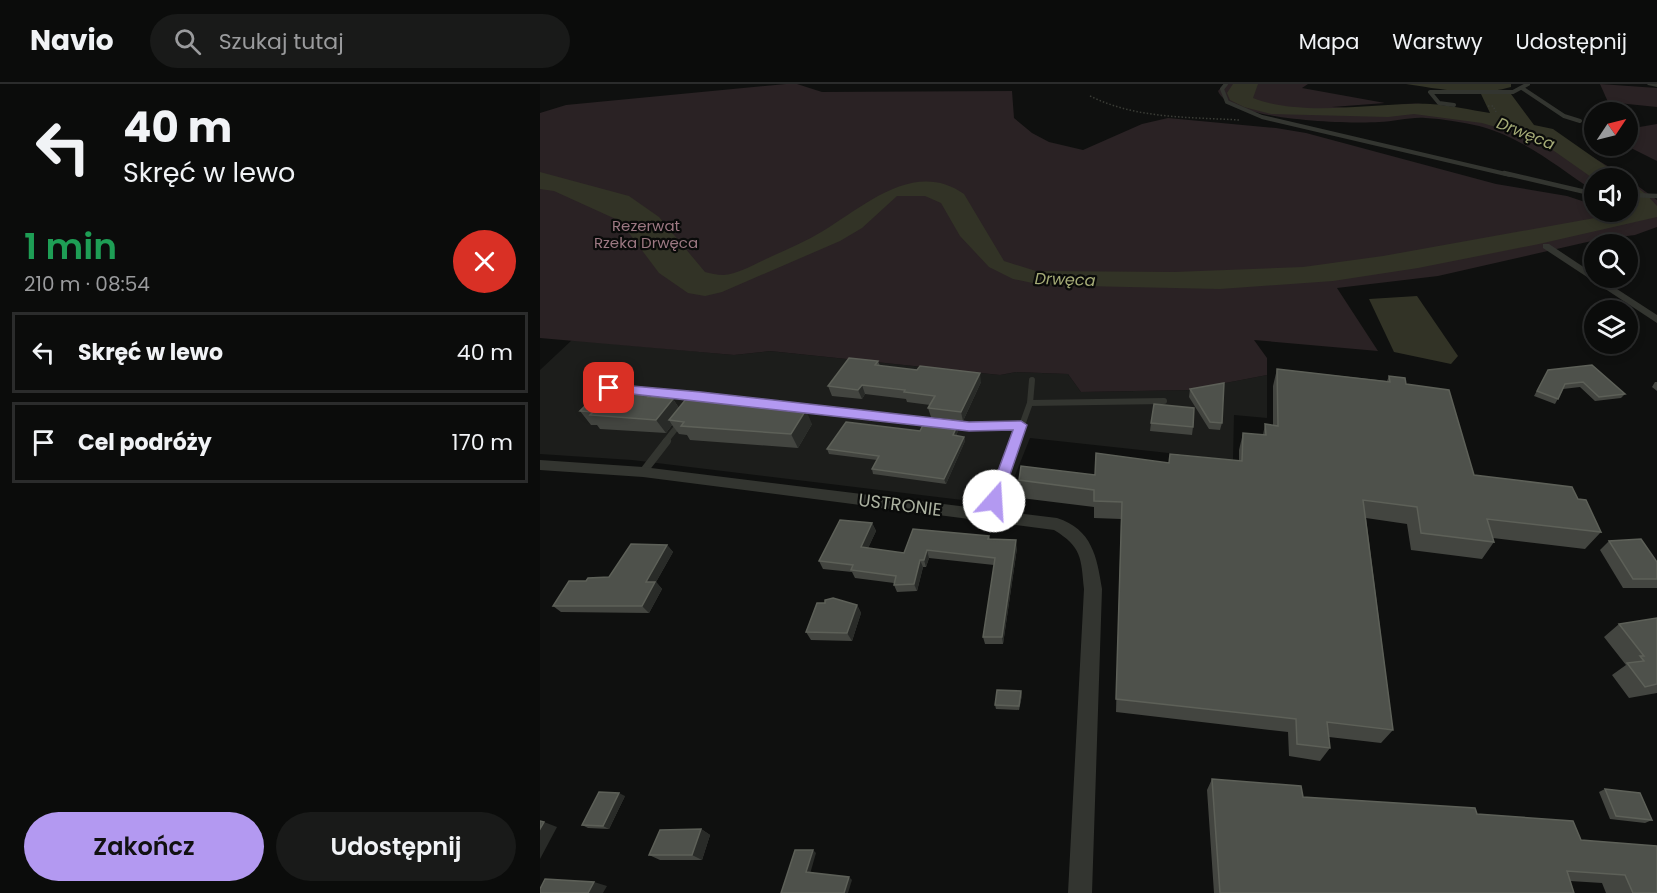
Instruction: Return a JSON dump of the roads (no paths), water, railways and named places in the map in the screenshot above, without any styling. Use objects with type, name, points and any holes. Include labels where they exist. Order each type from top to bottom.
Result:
[{"type":"street","points":[[1650,84],[1657,85]]},
{"type":"street","points":[[1546,246],[1657,320]]},
{"type":"street","name":"USTRONIE","points":[[540,465],[643,472],[1057,524],[1078,536],[1088,551],[1093,589],[1080,893]]},
{"type":"lane","points":[[1226,84],[1222,89],[1227,102],[1262,117],[1584,192]]},
{"type":"lane","points":[[1454,105],[1439,103],[1430,92],[1513,92],[1528,84]]},
{"type":"lane","points":[[1522,88],[1564,117],[1580,121]]},
{"type":"lane","points":[[1638,195],[1657,196]]},
{"type":"lane","points":[[989,516],[1030,403],[1032,380]]},
{"type":"lane","points":[[609,388],[701,396],[969,427],[1021,425]]},
{"type":"lane","points":[[694,405],[701,396]]},
{"type":"lane","points":[[1030,403],[1164,400]]},
{"type":"lane","points":[[643,472],[687,414]]},
{"type":"water","name":"Drwęca","points":[[1233,84],[1258,84],[1253,98],[1295,107],[1340,108],[1430,104],[1490,113],[1481,94],[1511,94],[1534,125],[1553,129],[1584,151],[1584,156],[1592,156],[1609,168],[1584,168],[1584,172],[1537,139],[1482,123],[1414,114],[1388,117],[1271,114],[1244,107],[1230,100],[1227,93]]},
{"type":"water","points":[[1406,84],[1511,84],[1511,87],[1472,92]]},
{"type":"water","name":"Drwęca","points":[[540,172],[629,196],[659,217],[705,272],[721,275],[745,269],[802,242],[890,190],[909,184],[927,182],[946,185],[964,194],[1004,261],[1036,271],[1174,272],[1303,267],[1383,256],[1584,220],[1584,222],[1635,222],[1418,268],[1333,281],[1220,289],[1042,285],[1013,279],[989,267],[960,236],[941,203],[925,196],[897,196],[862,228],[840,241],[722,292],[705,296],[688,293],[659,273],[620,221],[554,191],[540,189]]},
{"type":"water","points":[[1638,188],[1657,206],[1657,217],[1638,221]]},
{"type":"water","points":[[1417,296],[1458,356],[1451,364],[1394,352],[1369,299]]},
{"type":"park label","name":"Rezerwat Rzeka Drwęca","points":[[646,234]]}]
